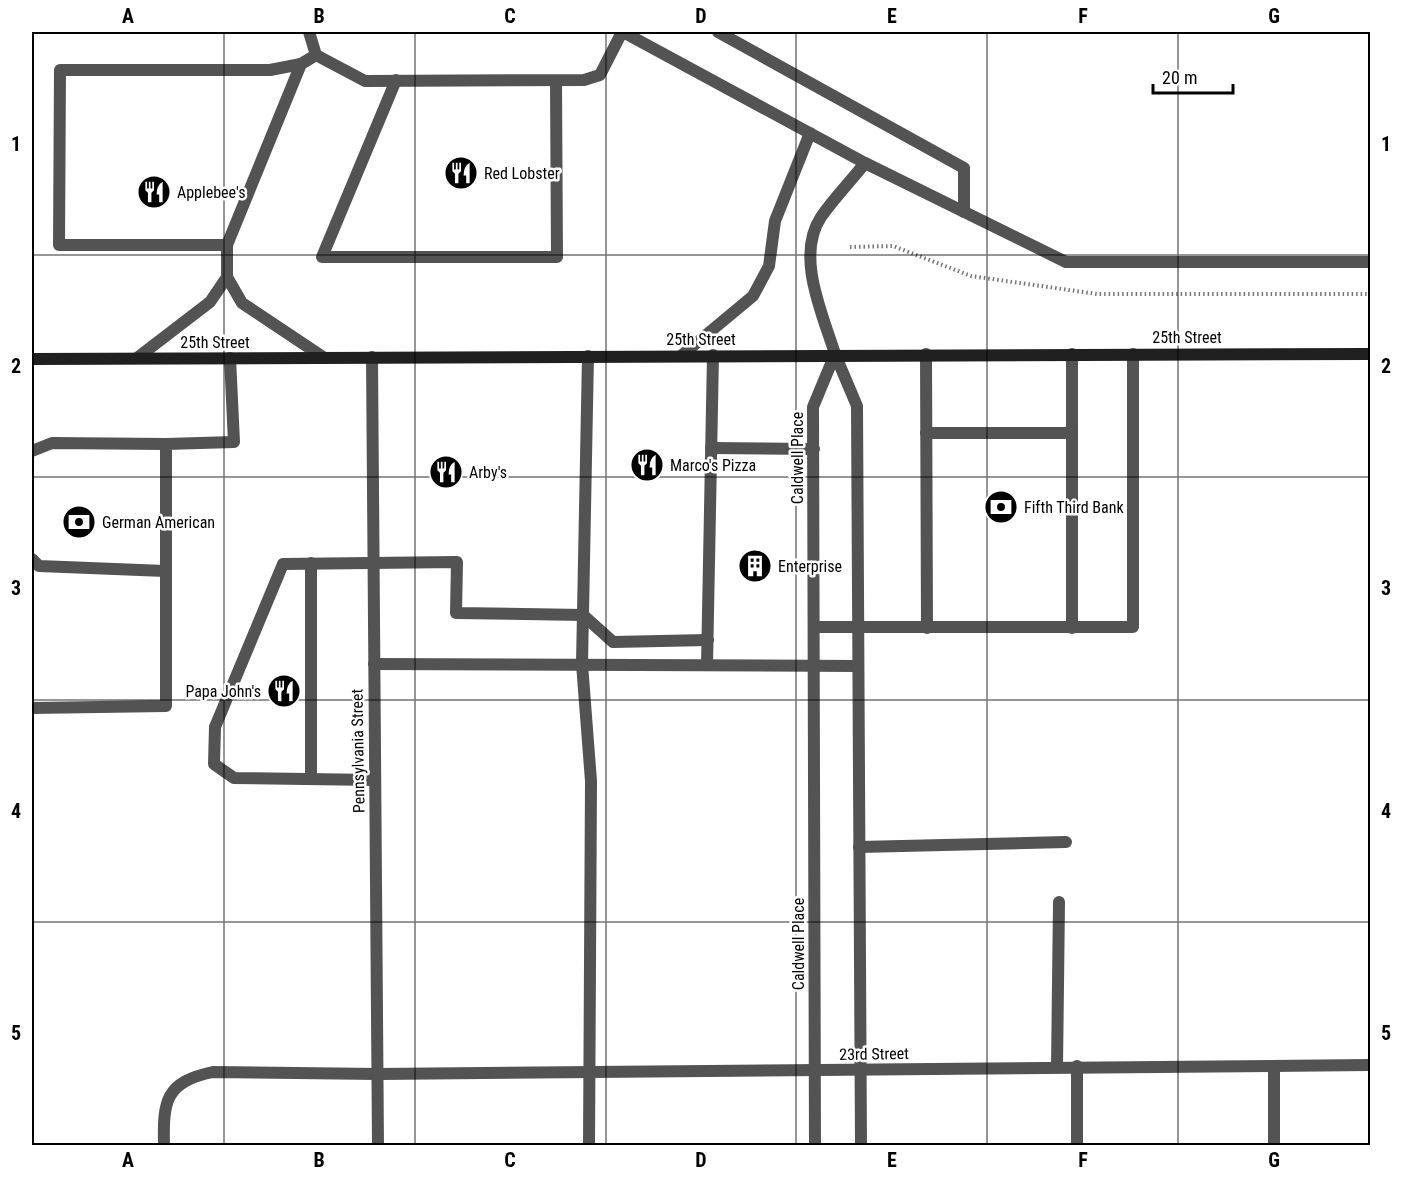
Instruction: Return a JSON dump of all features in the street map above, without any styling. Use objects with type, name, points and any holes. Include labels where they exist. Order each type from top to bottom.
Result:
[{"type":"main road","name":"25th Street","points":[[32,359],[835,354],[1371,354]]},
{"type":"street","points":[[309,32],[316,55],[365,81],[584,80],[600,75],[622,32],[865,163],[1066,262],[1371,262]]},
{"type":"street","points":[[718,32],[964,168],[964,212]]},
{"type":"street","points":[[226,245],[59,245],[60,69],[270,69],[301,64],[316,55]]},
{"type":"street","points":[[301,64],[226,245],[227,277],[242,303],[323,357]]},
{"type":"street","points":[[396,80],[322,257],[557,257],[556,81]]},
{"type":"street","points":[[682,355],[753,296],[769,266],[775,221],[810,133]]},
{"type":"street","points":[[861,1146],[857,406],[835,354],[813,284],[811,248],[820,219],[865,163]]},
{"type":"street","points":[[136,358],[210,302],[227,277]]},
{"type":"street","name":"Caldwell Place","points":[[815,1146],[813,407],[835,354]]},
{"type":"street","points":[[926,354],[927,628]]},
{"type":"street","points":[[1072,354],[1072,628]]},
{"type":"street","points":[[814,627],[858,629],[1133,627],[1133,354]]},
{"type":"street","points":[[707,664],[713,355]]},
{"type":"street","points":[[588,356],[582,664],[591,781],[589,1146]]},
{"type":"street","name":"Pennsylvania Street","points":[[372,357],[378,1146]]},
{"type":"street","points":[[32,451],[52,443],[234,442],[230,358]]},
{"type":"street","points":[[926,433],[1072,433]]},
{"type":"street","points":[[32,708],[166,706],[166,444]]},
{"type":"street","points":[[711,448],[813,449]]},
{"type":"street","points":[[32,560],[39,566],[165,571]]},
{"type":"street","points":[[375,780],[234,778],[214,764],[214,727],[283,564],[457,562],[456,613],[583,615],[613,642],[708,640]]},
{"type":"street","points":[[311,563],[311,778]]},
{"type":"street","points":[[374,664],[858,666]]},
{"type":"street","points":[[859,848],[1066,842]]},
{"type":"street","points":[[1057,1067],[1059,902]]},
{"type":"street","name":"23rd Street","points":[[164,1146],[164,1123],[169,1094],[190,1077],[213,1072],[588,1073],[860,1071],[1077,1066],[1371,1065]]},
{"type":"street","points":[[1077,1066],[1077,1146]]},
{"type":"street","points":[[1274,1067],[1274,1146]]},
{"type":"place","name":"Red Lobster","points":[[461,173]]},
{"type":"place","name":"Applebee's","points":[[154,192]]},
{"type":"place","name":"Marco's Pizza","points":[[647,465]]},
{"type":"place","name":"Arby's","points":[[446,472]]},
{"type":"place","name":"Fifth Third Bank","points":[[1001,507]]},
{"type":"place","name":"German American","points":[[79,522]]},
{"type":"place","name":"Enterprise","points":[[755,566]]},
{"type":"place","name":"Papa John's","points":[[284,691]]}]
